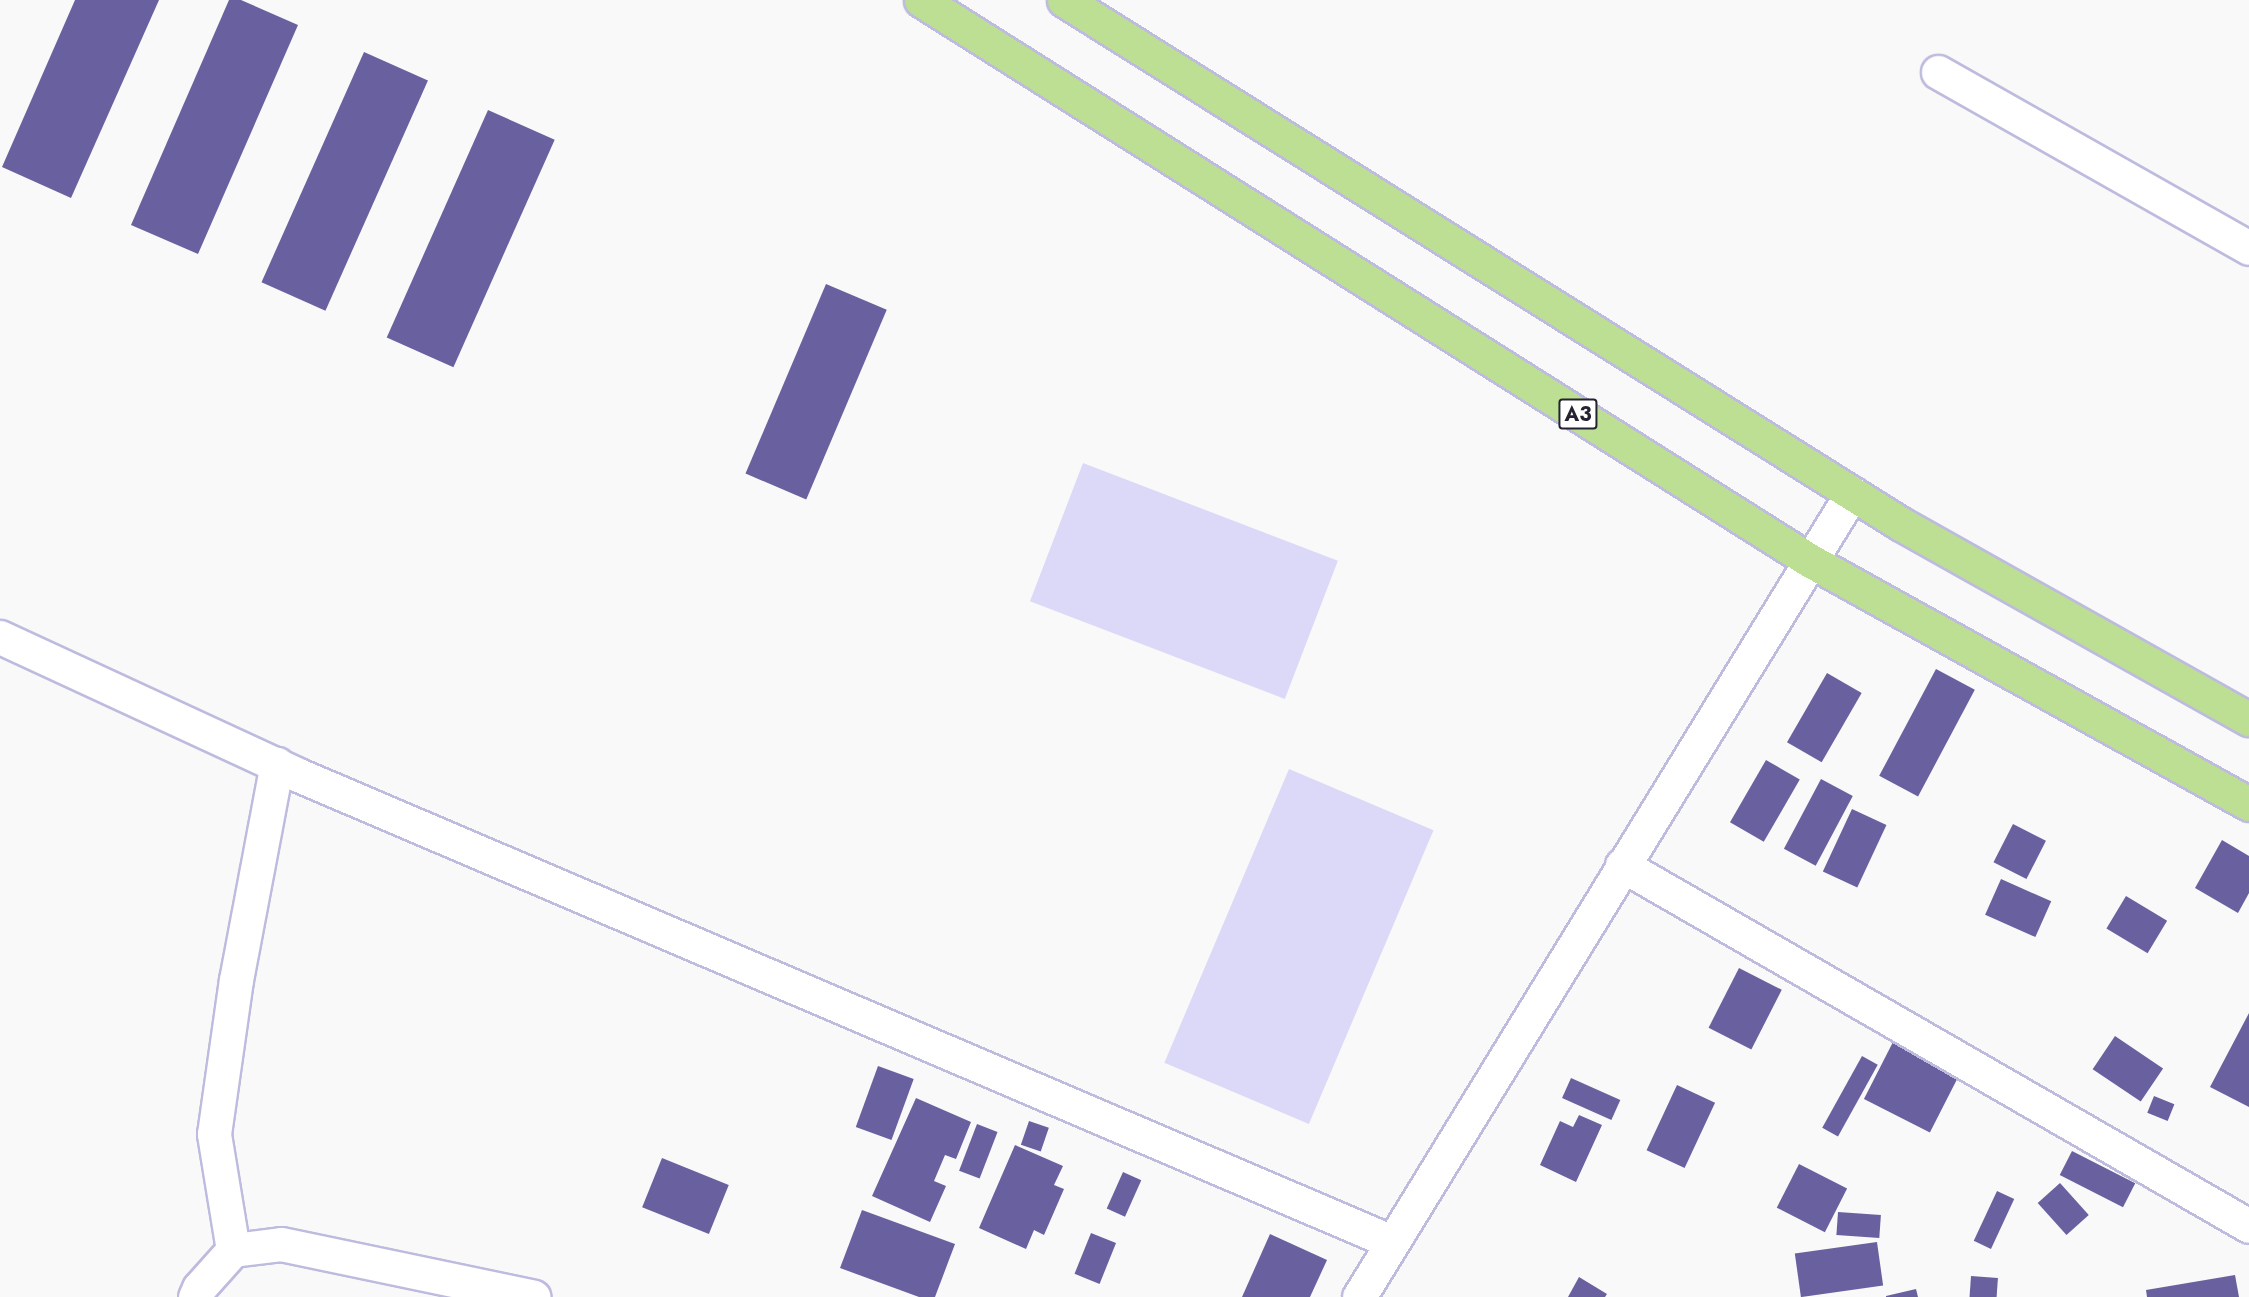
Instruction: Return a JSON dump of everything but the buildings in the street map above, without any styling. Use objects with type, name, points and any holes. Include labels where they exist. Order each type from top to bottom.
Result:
[{"type":"highway","name":"A3","points":[[921,0],[1809,560],[2249,804]]},
{"type":"highway","points":[[1064,0],[1852,493],[2249,719]]},
{"type":"street","points":[[1938,72],[2249,249]]},
{"type":"street","points":[[1359,1297],[1852,493]]},
{"type":"street","points":[[0,637],[277,764],[1392,1242]]},
{"type":"street","points":[[232,1250],[214,1134],[236,980],[277,764]]},
{"type":"street","points":[[1622,866],[2249,1226]]},
{"type":"street","points":[[195,1297],[199,1288],[232,1250],[281,1244],[534,1297]]},
{"type":"shaded area","points":[[1083,463],[1338,561],[1285,699],[1030,601]]},
{"type":"shaded area","points":[[1289,769],[1434,830],[1309,1124],[1164,1063]]}]
